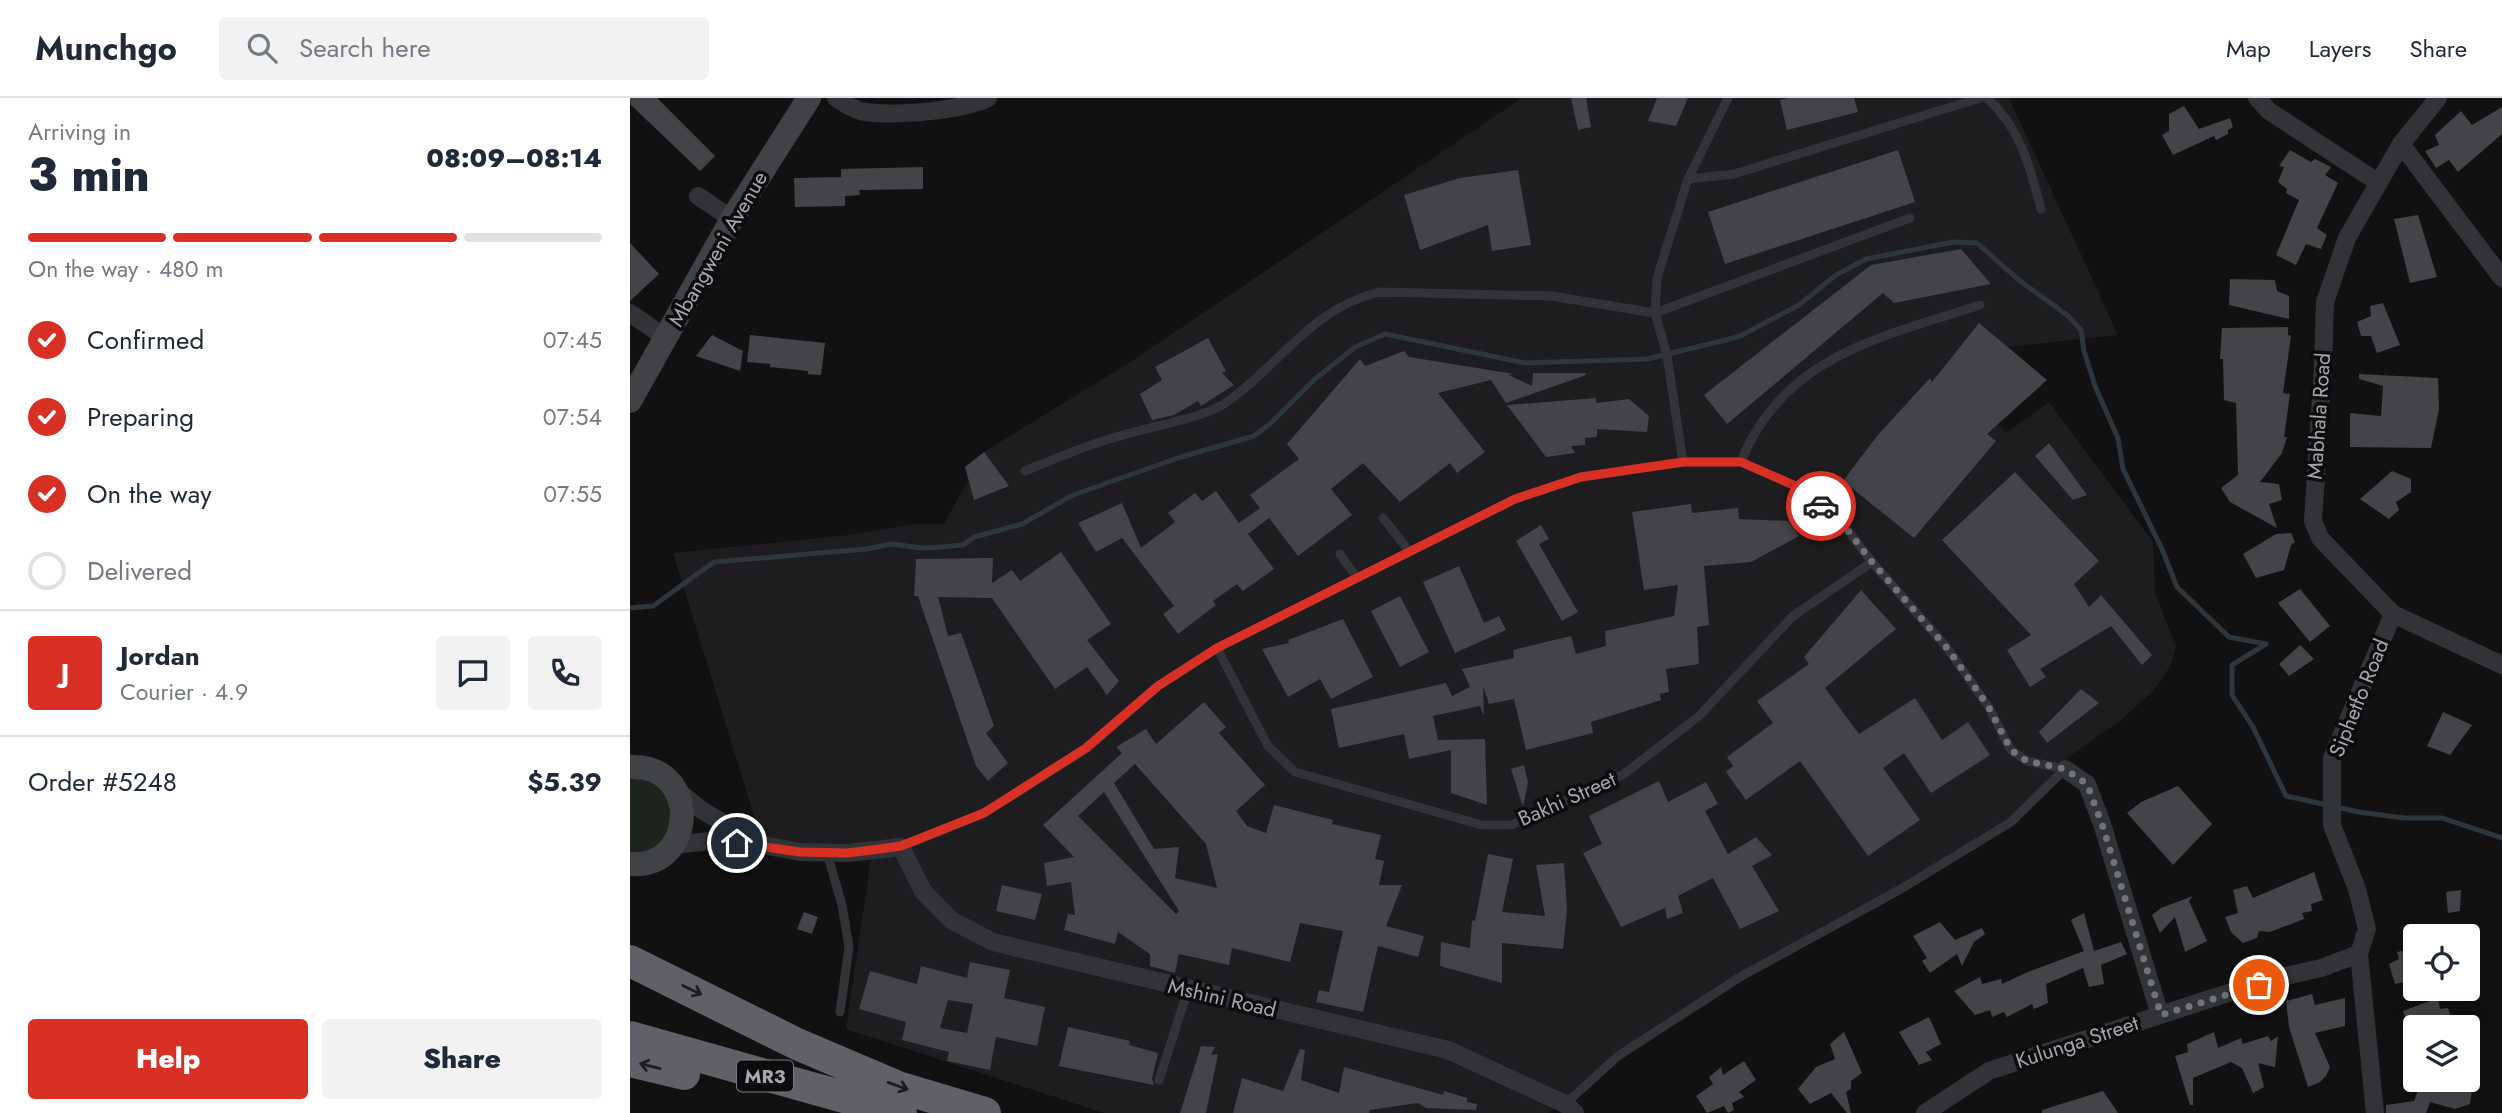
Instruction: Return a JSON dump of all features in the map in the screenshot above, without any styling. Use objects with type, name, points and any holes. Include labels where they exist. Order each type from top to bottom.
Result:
[{"type":"highway","points":[[630,961],[797,1044],[898,1087],[985,1113]]},
{"type":"highway","name":"MR3","points":[[630,1037],[901,1113]]},
{"type":"highway","name":"MR3","points":[[630,1061],[834,1113]]},
{"type":"street","name":"Mbangweni Avenue","points":[[630,401],[732,219],[809,98]]},
{"type":"street","points":[[836,98],[862,112],[907,112],[972,106],[988,98]]},
{"type":"street","points":[[2258,98],[2269,111],[2379,183]]},
{"type":"street","name":"Mabhala Road","points":[[2438,98],[2401,144],[2347,238],[2325,302],[2313,521],[2320,538],[2393,614],[2502,665]]},
{"type":"street","points":[[2401,144],[2502,278]]},
{"type":"street","points":[[698,197],[732,219]]},
{"type":"street","points":[[630,313],[666,338]]},
{"type":"street","name":"Siphetfo Road","points":[[2375,1113],[2359,954],[2367,929],[2357,889],[2332,825],[2332,758],[2393,614]]},
{"type":"street","points":[[631,764],[650,769],[664,777],[703,811],[763,845]]},
{"type":"street","points":[[2065,769],[2087,784],[2161,1015]]},
{"type":"street","points":[[632,867],[650,862],[673,845],[683,818],[675,789]]},
{"type":"street","points":[[673,845],[711,841],[827,853],[901,846]]},
{"type":"street","name":"Mshini Road","points":[[901,846],[923,891],[951,920],[993,942],[1448,1051],[1570,1109]]},
{"type":"street","name":"Kulunga Street","points":[[1925,1113],[1989,1071],[2359,954]]},
{"type":"lane","points":[[1683,462],[1667,355],[1655,313],[1657,278],[1688,179],[1728,98]]},
{"type":"lane","points":[[1688,179],[1734,174],[1980,98]]},
{"type":"lane","points":[[1987,98],[2002,112],[2017,135],[2041,209]]},
{"type":"lane","points":[[1025,471],[1087,446],[1222,405],[1257,377],[1303,332],[1324,316],[1358,297],[1379,292],[1551,296],[1655,313],[1910,218]]},
{"type":"lane","points":[[1741,462],[1748,443],[1768,411],[1790,388],[1859,344],[1980,304]]},
{"type":"lane","points":[[901,846],[984,813],[1086,748],[1158,686],[1217,648],[1409,551],[1515,499],[1581,477],[1683,462],[1741,462],[1798,487],[1843,524],[1872,562],[1948,649],[1988,706],[2011,750],[2027,761],[2065,769]]},
{"type":"lane","points":[[1383,518],[1409,551]]},
{"type":"lane","points":[[1340,554],[1357,578]]},
{"type":"lane","name":"Bakhi Street","points":[[1217,648],[1268,746],[1294,772],[1482,825],[1511,825],[1624,774],[1699,716],[1793,616],[1872,562]]},
{"type":"lane","points":[[1570,1109],[1618,1056],[1740,977],[1901,889],[2011,822],[2065,769]]},
{"type":"lane","points":[[827,853],[842,905],[849,947],[840,1012]]},
{"type":"lane","points":[[1158,1080],[1188,990]]},
{"type":"shaded area","points":[[1522,98],[2009,98],[2118,335],[1998,348],[1966,394],[2006,433],[2049,402],[2153,542],[2155,593],[2176,647],[2171,665],[2154,690],[2121,720],[2068,757],[2065,769],[2011,822],[1740,977],[1618,1056],[1565,1104],[1548,1113],[1104,1113],[846,1029],[872,851],[763,845],[673,553],[849,535],[915,524],[944,524],[984,452],[1129,363]]},
{"type":"shaded area","points":[[630,773],[666,790],[672,829],[655,850],[630,857]]},
{"type":"building","points":[[630,98],[657,98],[715,156],[700,171],[630,104]]},
{"type":"building","points":[[1571,98],[1586,98],[1591,127],[1578,130]]},
{"type":"building","points":[[1657,98],[1688,98],[1676,126],[1648,121]]},
{"type":"building","points":[[1854,98],[1858,112],[1787,130],[1780,100]]},
{"type":"building","points":[[2184,106],[2199,129],[2230,118],[2233,127],[2228,130],[2228,134],[2216,140],[2214,136],[2173,155],[2162,135],[2169,131],[2169,114]]},
{"type":"building","points":[[2502,107],[2502,134],[2458,172],[2449,160],[2436,168],[2425,151],[2439,145],[2435,135],[2461,111],[2472,125]]},
{"type":"building","points":[[1898,150],[1915,202],[1725,264],[1708,212]]},
{"type":"building","points":[[2290,150],[2311,162],[2315,159],[2331,167],[2325,175],[2338,183],[2317,228],[2327,235],[2321,249],[2306,244],[2296,265],[2276,255],[2299,200],[2286,193],[2287,189],[2278,182],[2284,167],[2279,166]]},
{"type":"building","points":[[923,167],[923,189],[859,190],[860,195],[845,196],[845,206],[795,207],[794,178],[841,177],[841,169]]},
{"type":"building","points":[[1518,170],[1531,245],[1492,251],[1488,225],[1420,250],[1404,195],[1460,178]]},
{"type":"building","points":[[2418,215],[2437,277],[2410,283],[2394,219]]},
{"type":"building","points":[[630,243],[659,274],[630,301]]},
{"type":"building","points":[[1961,249],[1991,284],[1894,303],[1883,293],[1727,424],[1704,395],[1871,265]]},
{"type":"building","points":[[2230,279],[2275,280],[2277,291],[2289,296],[2289,319],[2229,305]]},
{"type":"building","points":[[2383,303],[2400,345],[2377,353],[2371,336],[2361,336],[2357,322],[2371,316],[2370,306]]},
{"type":"building","points":[[1979,323],[2047,380],[1987,434],[1996,441],[1914,538],[1843,481],[1877,436],[1930,378],[1932,382]]},
{"type":"building","points":[[2288,327],[2288,335],[2291,336],[2283,393],[2290,394],[2284,437],[2287,437],[2282,453],[2260,482],[2279,484],[2282,500],[2269,504],[2277,528],[2230,502],[2221,488],[2238,475],[2236,403],[2224,400],[2223,359],[2220,359],[2222,328]]},
{"type":"building","points":[[712,335],[743,351],[740,371],[696,356]]},
{"type":"building","points":[[750,335],[825,343],[821,375],[747,362]]},
{"type":"building","points":[[1208,338],[1226,371],[1222,373],[1234,385],[1201,406],[1198,401],[1174,415],[1152,420],[1140,394],[1162,380],[1155,367]]},
{"type":"building","points":[[1404,351],[1409,357],[1514,374],[1509,375],[1532,386],[1533,373],[1586,375],[1506,403],[1491,380],[1438,393],[1485,452],[1457,473],[1450,463],[1400,502],[1363,463],[1331,489],[1352,515],[1298,556],[1269,518],[1248,534],[1274,569],[1243,591],[1237,584],[1213,601],[1216,605],[1178,634],[1163,614],[1174,606],[1122,538],[1096,552],[1078,523],[1122,503],[1141,548],[1175,522],[1168,513],[1195,493],[1202,501],[1216,491],[1239,523],[1260,508],[1250,495],[1299,459],[1287,444],[1360,359],[1365,366]]},
{"type":"building","points":[[2359,374],[2438,378],[2439,409],[2431,448],[2350,447],[2350,413],[2381,416],[2383,386],[2359,379]]},
{"type":"building","points":[[1596,398],[1596,403],[1629,399],[1649,416],[1647,432],[1597,429],[1597,437],[1585,438],[1585,445],[1571,446],[1575,453],[1546,457],[1507,405]]},
{"type":"building","points":[[2049,443],[2087,495],[2073,500],[2035,456]]},
{"type":"building","points":[[984,452],[1009,486],[974,500],[965,467]]},
{"type":"building","points":[[2392,471],[2411,479],[2411,492],[2396,502],[2399,510],[2389,519],[2360,499]]},
{"type":"building","points":[[2015,472],[2099,561],[2074,584],[2089,607],[2101,595],[2152,655],[2142,665],[2111,626],[2040,669],[2046,677],[2030,687],[2007,650],[2031,635],[1942,540]]},
{"type":"building","points":[[1691,504],[1692,513],[1738,508],[1739,519],[1788,521],[1799,536],[1751,562],[1704,566],[1709,625],[1697,627],[1699,664],[1666,669],[1669,692],[1660,694],[1661,700],[1591,722],[1593,733],[1526,750],[1514,699],[1489,704],[1483,686],[1484,716],[1480,706],[1433,716],[1438,740],[1485,739],[1487,805],[1451,793],[1451,750],[1409,759],[1404,734],[1339,748],[1331,709],[1446,683],[1452,696],[1470,687],[1462,669],[1514,658],[1513,650],[1571,636],[1576,654],[1606,646],[1605,631],[1674,616],[1678,585],[1644,590],[1632,512]]},
{"type":"building","points":[[1541,525],[1549,539],[1539,544],[1578,612],[1562,621],[1516,541]]},
{"type":"building","points":[[2291,533],[2295,542],[2291,545],[2284,570],[2256,578],[2243,554],[2276,534]]},
{"type":"building","points":[[1061,552],[1111,624],[1087,640],[1119,681],[1107,695],[1087,667],[1055,689],[992,598],[938,597],[948,636],[961,633],[994,726],[986,733],[1008,763],[988,781],[976,766],[918,596],[914,596],[916,559],[993,558],[992,583],[1012,570],[1020,581]]},
{"type":"building","points":[[1459,566],[1484,623],[1499,616],[1506,630],[1455,653],[1423,582]]},
{"type":"building","points":[[2300,589],[2330,626],[2310,642],[2278,603]]},
{"type":"building","points":[[1861,590],[1896,629],[1825,688],[1859,734],[1915,698],[1942,740],[1968,722],[1990,755],[1931,793],[1904,753],[1883,768],[1920,820],[1868,856],[1800,761],[1746,800],[1726,772],[1733,766],[1727,757],[1773,723],[1757,701],[1809,664],[1804,657]]},
{"type":"building","points":[[1400,596],[1429,652],[1400,667],[1371,611]]},
{"type":"building","points":[[1343,619],[1373,677],[1331,699],[1320,679],[1288,697],[1262,649],[1289,643],[1288,640]]},
{"type":"building","points":[[2300,645],[2314,659],[2289,676],[2279,664]]},
{"type":"building","points":[[2081,689],[2099,703],[2047,743],[2039,732]]},
{"type":"building","points":[[1204,702],[1226,727],[1219,733],[1265,785],[1236,811],[1247,826],[1266,833],[1274,805],[1333,820],[1332,824],[1381,835],[1375,859],[1384,861],[1379,885],[1402,885],[1386,926],[1424,936],[1418,957],[1378,946],[1363,1012],[1316,1002],[1319,990],[1329,992],[1343,931],[1300,923],[1290,962],[1232,948],[1229,965],[1179,954],[1175,973],[1150,966],[1150,954],[1118,932],[1115,944],[1064,930],[1068,914],[1075,915],[1071,882],[1047,886],[1044,863],[1074,857],[1043,825],[1122,753],[1116,747],[1146,729],[1156,744]],"holes":[[[1135,764],[1206,844],[1217,888],[1175,878],[1179,847],[1154,849],[1114,783]],[[1104,792],[1179,911],[1176,914],[1078,816]]]},
{"type":"building","points":[[2443,712],[2472,725],[2450,755],[2427,746]]},
{"type":"building","points":[[1524,765],[1528,782],[1523,807],[1511,769]]},
{"type":"building","points":[[1659,781],[1668,802],[1706,782],[1718,804],[1705,811],[1728,854],[1756,837],[1772,855],[1752,866],[1779,911],[1740,929],[1713,878],[1678,896],[1683,913],[1667,919],[1665,908],[1621,927],[1583,853],[1602,844],[1589,816]]},
{"type":"building","points":[[2178,786],[2212,824],[2173,865],[2127,813],[2141,802]]},
{"type":"building","points":[[1488,854],[1513,859],[1502,912],[1545,916],[1536,865],[1564,863],[1567,910],[1563,949],[1502,943],[1502,983],[1440,966],[1441,942],[1470,948],[1472,920],[1475,921]]},
{"type":"building","points":[[2314,872],[2323,900],[2311,904],[2312,911],[2302,913],[2304,919],[2270,932],[2259,931],[2257,938],[2243,943],[2231,932],[2225,917],[2238,913],[2233,890],[2247,886],[2253,898]]},
{"type":"building","points":[[1002,885],[1042,894],[1035,920],[996,911]]},
{"type":"building","points":[[2461,890],[2460,911],[2448,913],[2446,892]]},
{"type":"building","points":[[2193,896],[2189,901],[2207,941],[2185,952],[2175,917],[2160,933],[2152,915],[2161,908]]},
{"type":"building","points":[[804,912],[818,917],[812,934],[797,929]]},
{"type":"building","points":[[2084,913],[2094,951],[2121,942],[2127,954],[2101,965],[2104,984],[2089,987],[2083,968],[2046,984],[2048,1003],[2034,1009],[2032,1004],[2007,1017],[2004,1012],[1992,1017],[1990,1010],[1975,1015],[1954,991],[1980,977],[1982,984],[2001,979],[2002,984],[2084,951],[2071,920]]},
{"type":"building","points":[[1940,922],[1955,940],[1982,928],[1985,934],[1974,942],[1962,966],[1957,954],[1930,973],[1922,961],[1927,958],[1913,936]]},
{"type":"building","points":[[2403,951],[2403,982],[2395,984],[2389,964],[2399,959],[2397,952]]},
{"type":"building","points":[[970,962],[1010,970],[1004,998],[1045,1007],[1037,1046],[996,1037],[990,1070],[947,1061],[949,1052],[902,1040],[906,1022],[859,1009],[870,971],[917,984],[921,966],[967,978]],"holes":[[[948,1000],[973,1004],[967,1033],[940,1028]]]},
{"type":"building","points":[[2312,994],[2315,1005],[2345,998],[2345,1026],[2315,1033],[2330,1067],[2320,1082],[2308,1087],[2289,1027],[2286,1001]]},
{"type":"building","points":[[2430,1001],[2439,1001],[2440,1009],[2448,1008],[2451,1015],[2404,1015],[2403,1011]]},
{"type":"building","points":[[1929,1017],[1941,1044],[1926,1052],[1932,1060],[1919,1065],[1899,1032]]},
{"type":"building","points":[[1068,1027],[1130,1041],[1129,1045],[1158,1053],[1152,1079],[1154,1085],[1059,1066]]},
{"type":"building","points":[[1844,1032],[1862,1073],[1851,1081],[1851,1089],[1846,1092],[1851,1113],[1847,1113],[1831,1093],[1810,1104],[1798,1089],[1816,1067],[1835,1059],[1830,1044]]},
{"type":"building","points":[[2214,1032],[2218,1048],[2241,1038],[2243,1044],[2268,1036],[2271,1041],[2278,1036],[2275,1067],[2258,1063],[2264,1087],[2253,1093],[2242,1068],[2231,1062],[2193,1078],[2193,1105],[2190,1105],[2175,1056],[2188,1052],[2187,1044]]},
{"type":"building","points":[[1201,1046],[1215,1047],[1211,1055],[1218,1054],[1206,1113],[1180,1113]]},
{"type":"building","points":[[1300,1049],[1305,1050],[1301,1080],[1339,1093],[1344,1067],[1443,1095],[1444,1091],[1467,1098],[1467,1102],[1477,1104],[1476,1110],[1426,1108],[1418,1103],[1370,1110],[1369,1113],[1233,1113],[1242,1078],[1283,1091]]},
{"type":"building","points":[[1744,1061],[1756,1080],[1739,1092],[1744,1097],[1732,1103],[1734,1110],[1728,1113],[1724,1106],[1707,1113],[1696,1096],[1713,1084],[1709,1077],[1721,1067],[1723,1075]]},
{"type":"building","points":[[2103,1091],[2118,1113],[2042,1113],[2042,1110]]},
{"type":"building","points":[[2417,1092],[2472,1092],[2470,1104],[2455,1109],[2430,1102],[2426,1113],[2386,1113],[2386,1105],[2414,1101]]},
{"type":"waterway","points":[[630,608],[653,606],[714,562],[866,549],[892,544],[921,548],[963,545],[974,537],[1022,524],[1073,495],[1178,458],[1254,436],[1270,424],[1314,380],[1355,347],[1385,334],[1525,363],[1647,359],[1738,337],[1799,305],[1836,275],[1866,259],[1953,242],[1977,243],[2020,281],[2067,315],[2081,330],[2084,351],[2095,386],[2118,438],[2123,469],[2162,549],[2177,587],[2229,637],[2266,644],[2232,665],[2232,695],[2253,727],[2286,796],[2359,812],[2404,818],[2442,818],[2502,838]]},
{"type":"way so far","points":[[1821,506],[1843,524],[1872,562],[1948,649],[1988,706],[2011,750],[2027,761],[2065,769],[2087,784],[2161,1015],[2259,985]]},
{"type":"route","points":[[737,843],[800,852],[847,853],[872,850],[901,846],[984,813],[1086,748],[1158,686],[1217,648],[1515,499],[1581,477],[1683,462],[1741,462],[1798,487],[1821,506]]}]
